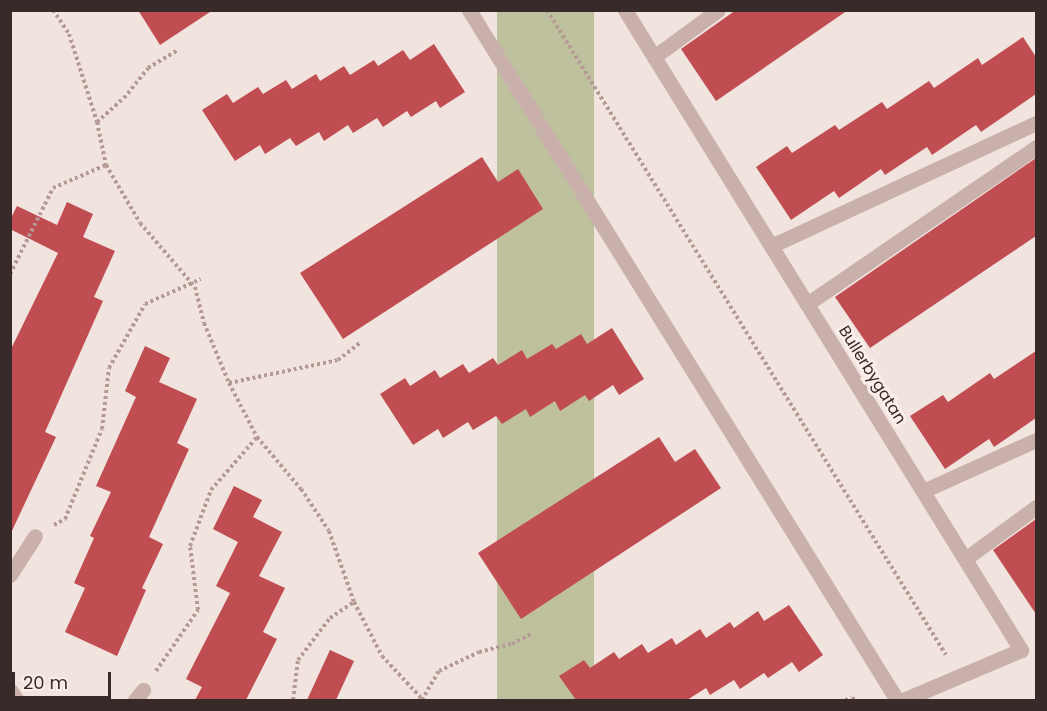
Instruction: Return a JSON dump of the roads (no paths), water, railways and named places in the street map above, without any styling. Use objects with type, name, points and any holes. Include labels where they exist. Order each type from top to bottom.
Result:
[{"type":"street","points":[[469,10],[897,700]]},
{"type":"street","name":"Bullerbygatan","points":[[625,10],[1021,650],[903,700]]},
{"type":"street","points":[[654,57],[718,10]]},
{"type":"street","points":[[771,246],[1036,123]]},
{"type":"street","points":[[807,304],[1036,147]]},
{"type":"street","points":[[923,491],[1036,440]]},
{"type":"street","points":[[965,559],[1036,507]]},
{"type":"street","points":[[10,575],[35,536]]},
{"type":"street","points":[[10,690],[16,700]]}]
